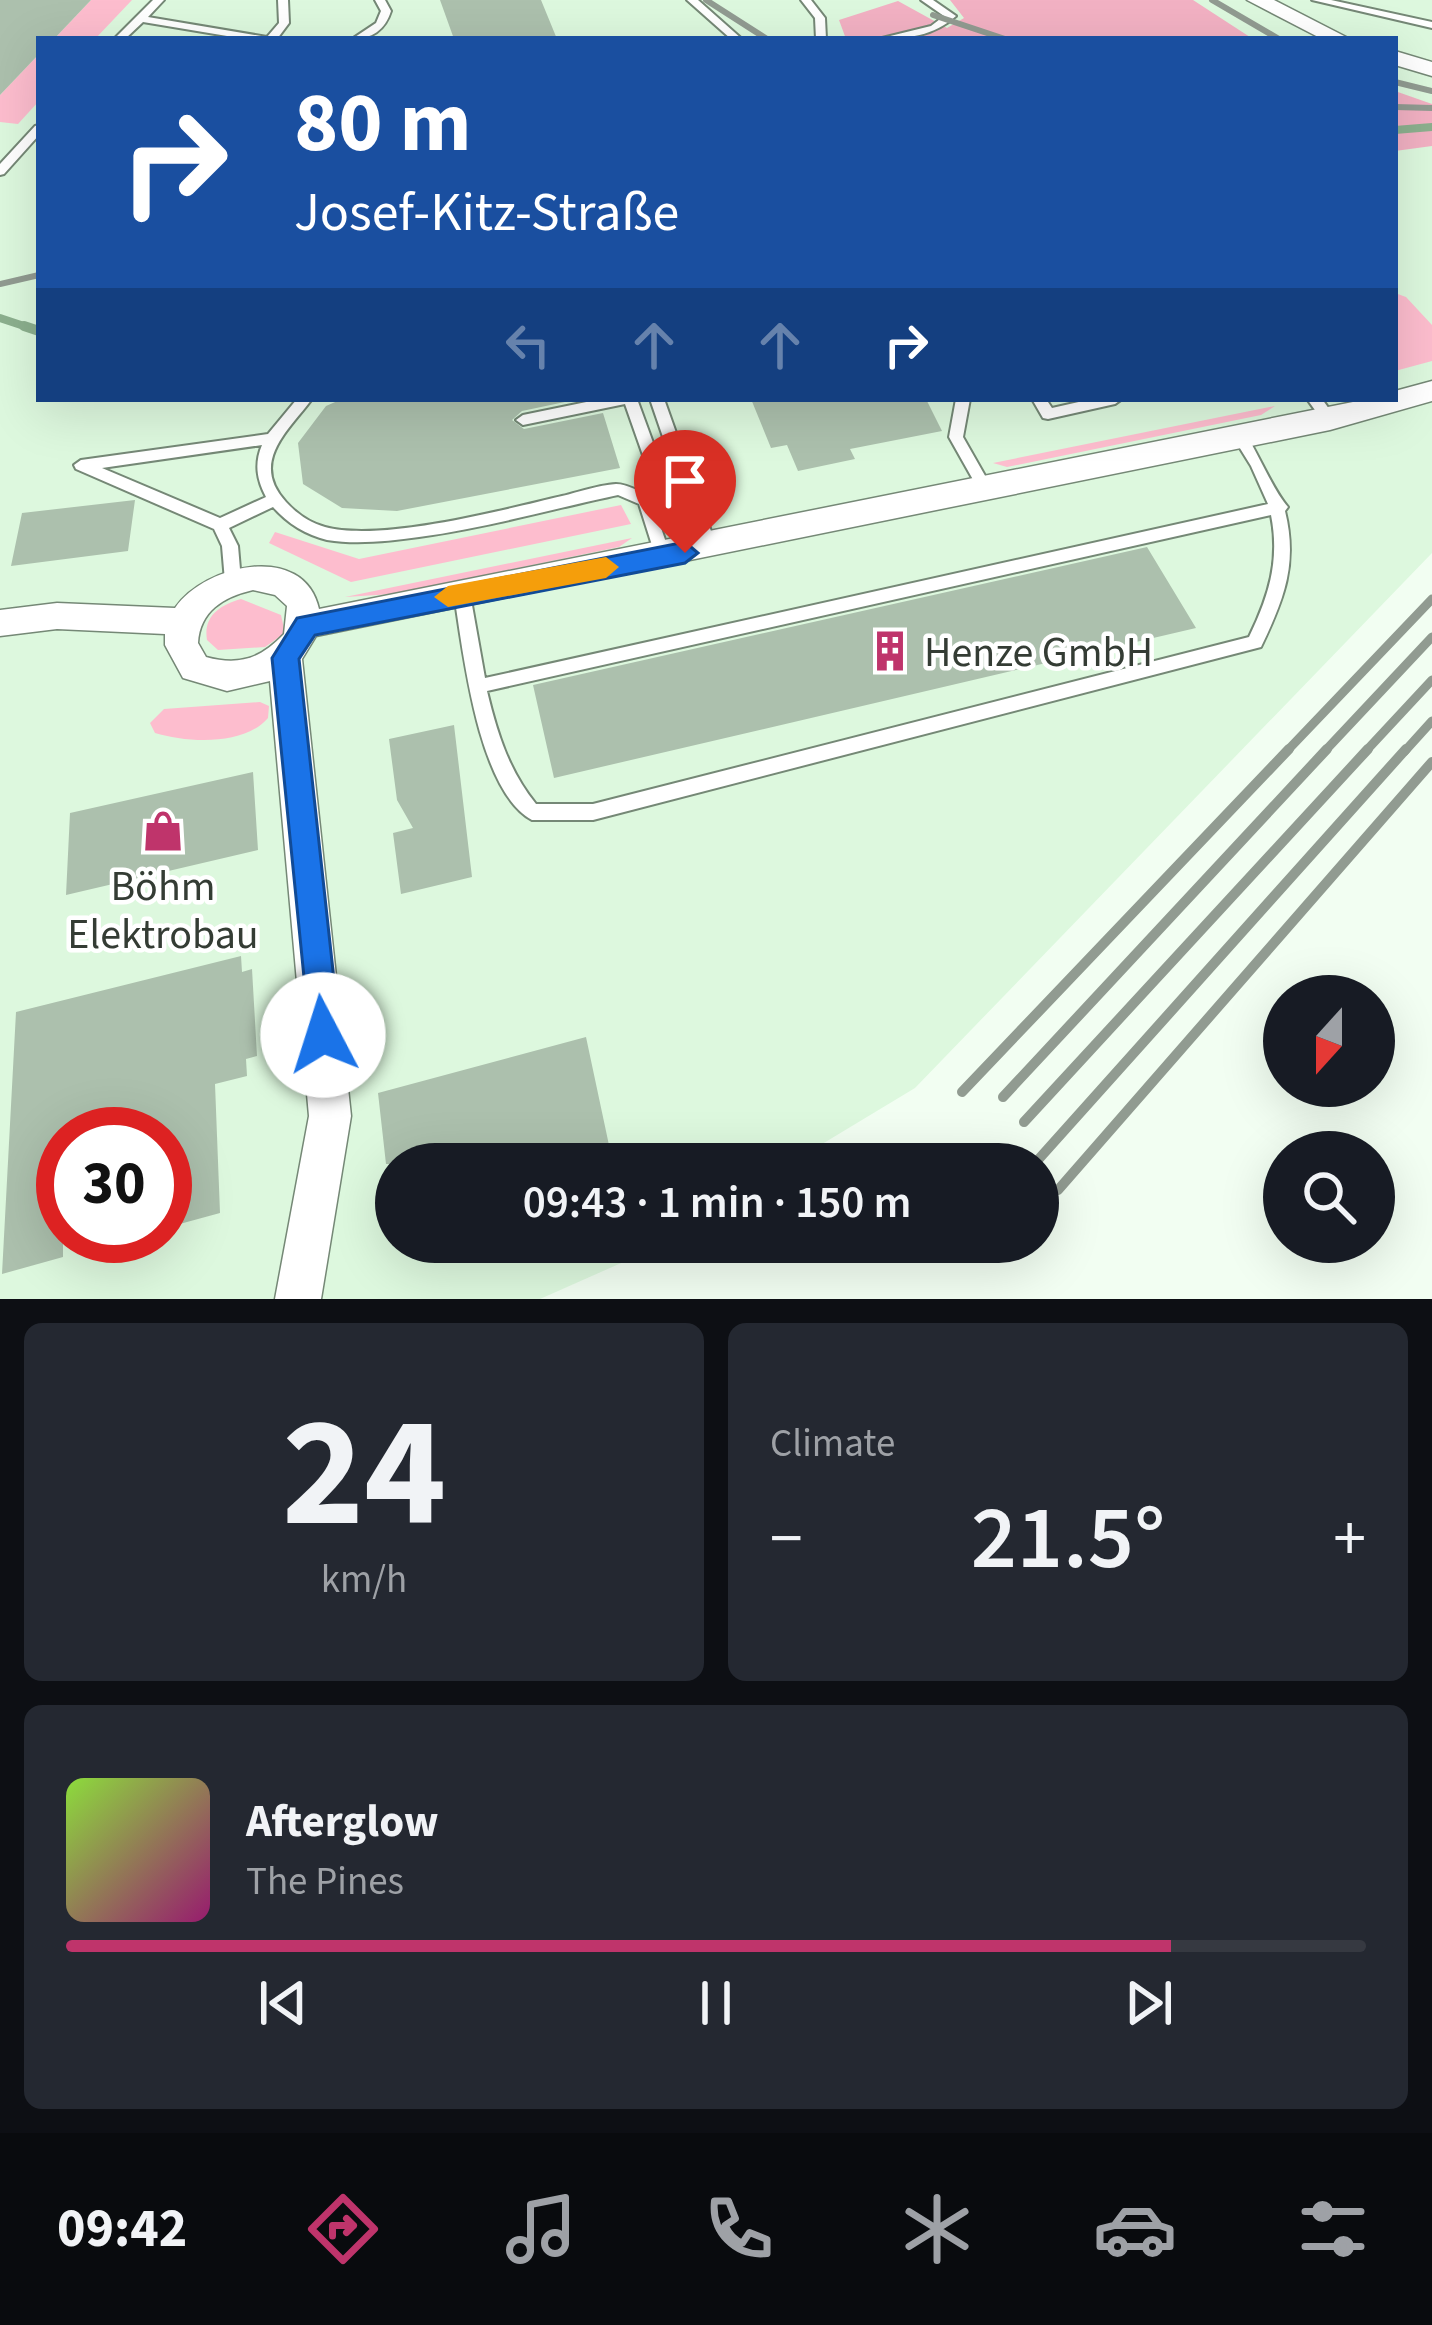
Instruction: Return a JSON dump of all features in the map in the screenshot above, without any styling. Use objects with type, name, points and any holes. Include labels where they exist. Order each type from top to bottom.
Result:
[{"type":"street","points":[[1257,0],[1333,36]]},
{"type":"street","points":[[1398,59],[1432,69]]},
{"type":"street","points":[[1398,397],[1432,391]]},
{"type":"street","points":[[298,1299],[330,1116],[296,642],[307,609],[289,585],[272,578],[233,581],[203,597],[184,622],[185,656],[211,675],[249,676],[296,642],[462,594],[1240,436],[1322,409],[1365,402]]},
{"type":"street","points":[[0,623],[57,616],[184,622]]},
{"type":"lane","points":[[122,36],[159,0]]},
{"type":"lane","points":[[270,36],[284,23],[283,0]]},
{"type":"lane","points":[[362,36],[380,25],[386,11],[380,0]]},
{"type":"lane","points":[[692,0],[734,36]]},
{"type":"lane","points":[[806,0],[820,18],[821,36]]},
{"type":"lane","points":[[897,36],[934,28],[951,16],[926,0]]},
{"type":"lane","points":[[1317,0],[1432,26]]},
{"type":"lane","points":[[138,18],[249,36]]},
{"type":"lane","points":[[0,171],[36,131]]},
{"type":"lane","points":[[0,144],[22,146]]},
{"type":"lane","points":[[302,402],[267,440],[263,475],[274,500],[297,521],[328,534],[375,537],[619,489],[636,491],[686,552]]},
{"type":"lane","points":[[523,420],[613,402]]},
{"type":"lane","points":[[629,402],[686,552]]},
{"type":"lane","points":[[658,402],[686,552]]},
{"type":"lane","points":[[962,402],[956,437],[985,488]]},
{"type":"lane","points":[[1041,402],[1048,414],[1102,402]]},
{"type":"lane","points":[[462,594],[479,686],[515,796],[532,812],[593,812],[1255,642],[1278,600],[1285,537],[1280,507],[1240,436]]},
{"type":"lane","points":[[233,581],[230,546],[220,525],[81,465],[267,440]]},
{"type":"lane","points":[[220,525],[274,500]]},
{"type":"lane","points":[[479,686],[1280,507]]},
{"type":"shaded area","points":[[0,0],[1432,0],[1432,553],[915,1088],[824,1143],[375,1143],[375,1263],[621,1263],[540,1299],[0,1299]]},
{"type":"shaded area","points":[[91,0],[132,0],[98,36],[57,36]]},
{"type":"shaded area","points":[[950,0],[1193,0],[1248,36],[845,36],[839,20],[898,1],[947,28],[964,18]]},
{"type":"shaded area","points":[[36,57],[36,104],[18,124],[0,122],[0,95]]},
{"type":"shaded area","points":[[1398,92],[1432,104],[1432,146],[1398,151]]},
{"type":"shaded area","points":[[1398,294],[1432,325],[1432,361],[1398,370]]},
{"type":"shaded area","points":[[1275,406],[1261,415],[1007,467],[993,463]]},
{"type":"shaded area","points":[[621,505],[631,524],[351,582],[269,543],[275,532],[359,559]]},
{"type":"shaded area","points":[[632,538],[619,547],[393,594],[345,597]]},
{"type":"shaded area","points":[[241,599],[281,615],[285,633],[265,647],[218,650],[207,640],[210,618]]},
{"type":"shaded area","points":[[260,702],[269,706],[268,718],[230,738],[168,736],[155,733],[150,723],[164,709]]},
{"type":"building","points":[[0,0],[91,0],[57,36],[36,36],[36,57],[0,95]]},
{"type":"building","points":[[440,0],[541,0],[556,36],[453,36]]},
{"type":"building","points":[[335,402],[565,402],[522,411],[512,420],[524,429],[603,413],[620,468],[397,511],[342,508],[303,484],[298,443],[326,406]]},
{"type":"building","points":[[752,402],[928,402],[942,431],[850,449],[855,459],[798,471],[787,445],[771,448]]},
{"type":"building","points":[[135,500],[128,551],[11,566],[22,513]]},
{"type":"building","name":"Henze GmbH","points":[[1147,547],[1196,628],[554,778],[533,685]]},
{"type":"building","points":[[454,725],[472,877],[401,894],[393,833],[413,828],[397,800],[389,739]]},
{"type":"building","name":"Böhm Elektrobau","points":[[253,772],[258,850],[66,895],[70,813]]},
{"type":"building","points":[[241,956],[242,972],[252,969],[257,1056],[246,1059],[247,1076],[215,1084],[220,1213],[192,1221],[192,1107],[36,1107],[36,1263],[41,1263],[2,1274],[16,1012]]},
{"type":"building","points":[[586,1037],[609,1143],[384,1143],[378,1093]]},
{"type":"waterway","points":[[1398,130],[1432,127]]},
{"type":"waterway","points":[[0,318],[36,330]]},
{"type":"railway","points":[[706,0],[762,36]]},
{"type":"railway","points":[[1212,0],[1274,36]]},
{"type":"railway","points":[[933,15],[996,36]]},
{"type":"railway","points":[[1398,83],[1432,91]]},
{"type":"railway","points":[[1398,107],[1432,108]]},
{"type":"railway","points":[[0,284],[36,276]]},
{"type":"railway","points":[[1286,752],[1432,599]]},
{"type":"railway","points":[[1324,752],[1432,637]]},
{"type":"railway","points":[[1365,752],[1432,680]]},
{"type":"railway","points":[[1404,752],[1432,721]]},
{"type":"railway","points":[[962,1092],[1289,749]]},
{"type":"railway","points":[[1003,1097],[1327,749]]},
{"type":"railway","points":[[1024,1122],[1368,749]]},
{"type":"railway","points":[[1053,1143],[1406,749]]},
{"type":"railway","points":[[1059,1189],[1432,762]]},
{"type":"slow traffic","points":[[448,597],[606,567]]},
{"type":"place","name":"Henze GmbH","points":[[890,651]]},
{"type":"place","name":"Böhm Elektrobau","points":[[163,831]]},
{"type":"route","points":[[323,1035],[286,658],[306,626],[685,553]]}]
